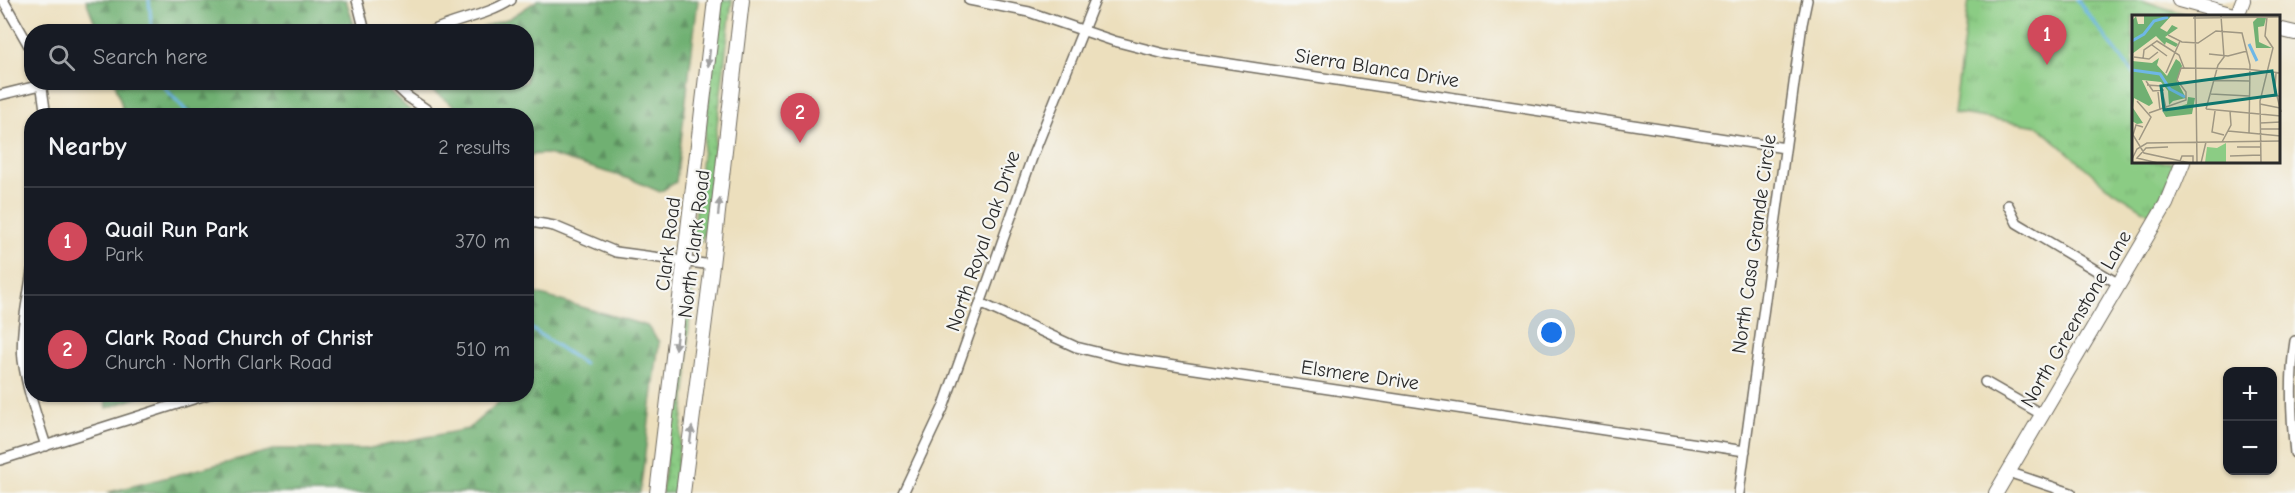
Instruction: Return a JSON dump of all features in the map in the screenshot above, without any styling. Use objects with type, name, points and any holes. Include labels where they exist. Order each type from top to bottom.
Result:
[{"type":"main road","name":"Clark Road","points":[[657,493],[686,262],[715,0]]},
{"type":"main road","name":"North Clark Road","points":[[683,493],[742,0]]},
{"type":"main road","points":[[2179,0],[2233,15]]},
{"type":"main road","points":[[2237,15],[2242,0]]},
{"type":"main road","points":[[2280,29],[2295,33]]},
{"type":"main road","name":"North Greenstone Lane","points":[[1996,493],[2166,204],[2183,164]]},
{"type":"street","points":[[3,0],[24,37]]},
{"type":"street","points":[[357,0],[364,24]]},
{"type":"street","name":"Sierra Blanca Drive","points":[[969,0],[1029,12],[1081,31],[1166,54],[1785,148]]},
{"type":"street","name":"North Royal Oak Drive","points":[[903,493],[943,408],[1033,154],[1095,0]]},
{"type":"street","name":"North Casa Grande Circle","points":[[1739,493],[1807,0]]},
{"type":"street","points":[[447,24],[487,12],[507,1]]},
{"type":"street","points":[[0,95],[24,89]]},
{"type":"street","points":[[42,90],[45,108]]},
{"type":"street","points":[[401,90],[424,108]]},
{"type":"street","points":[[2008,205],[2016,223],[2119,284]]},
{"type":"street","points":[[534,223],[554,226],[616,252],[712,265]]},
{"type":"street","name":"Elsmere Drive","points":[[980,303],[1076,347],[1121,358],[1744,450]]},
{"type":"street","points":[[24,327],[24,364]]},
{"type":"street","points":[[2295,341],[2291,420],[2295,453]]},
{"type":"street","points":[[1985,382],[2043,415]]},
{"type":"street","points":[[33,402],[46,446]]},
{"type":"street","points":[[0,460],[184,402]]},
{"type":"street","points":[[2008,472],[2071,493]]},
{"type":"green space","points":[[86,0],[346,0],[354,24],[95,24]]},
{"type":"green space","points":[[538,0],[698,0],[676,182],[660,192],[633,180],[547,154],[534,155],[534,108],[456,108],[432,90],[534,90],[534,24],[492,24],[510,18]]},
{"type":"green space","points":[[720,0],[732,0],[704,233],[701,241],[694,240],[693,236]]},
{"type":"green space","points":[[1969,0],[2141,0],[2187,15],[2132,15],[2132,164],[2174,164],[2168,185],[2152,215],[2106,186],[2038,126],[1954,113]]},
{"type":"green space","points":[[117,90],[388,90],[408,108],[122,108]]},
{"type":"green space","points":[[688,285],[693,285],[693,287],[688,336],[688,372],[674,493],[662,493]]},
{"type":"green space","points":[[534,293],[647,326],[659,342],[640,493],[106,493],[277,449],[365,449],[468,429],[499,402],[534,402]]},
{"type":"green space","points":[[106,402],[125,402],[107,408]]},
{"type":"waterway","points":[[149,0],[151,24]]},
{"type":"waterway","points":[[2077,0],[2132,72]]},
{"type":"waterway","points":[[167,90],[184,108]]},
{"type":"waterway","points":[[534,330],[584,364]]},
{"type":"place","name":"Quail Run Park","points":[[2047,65]]},
{"type":"place","name":"Clark Road Church of Christ","points":[[800,143]]}]
